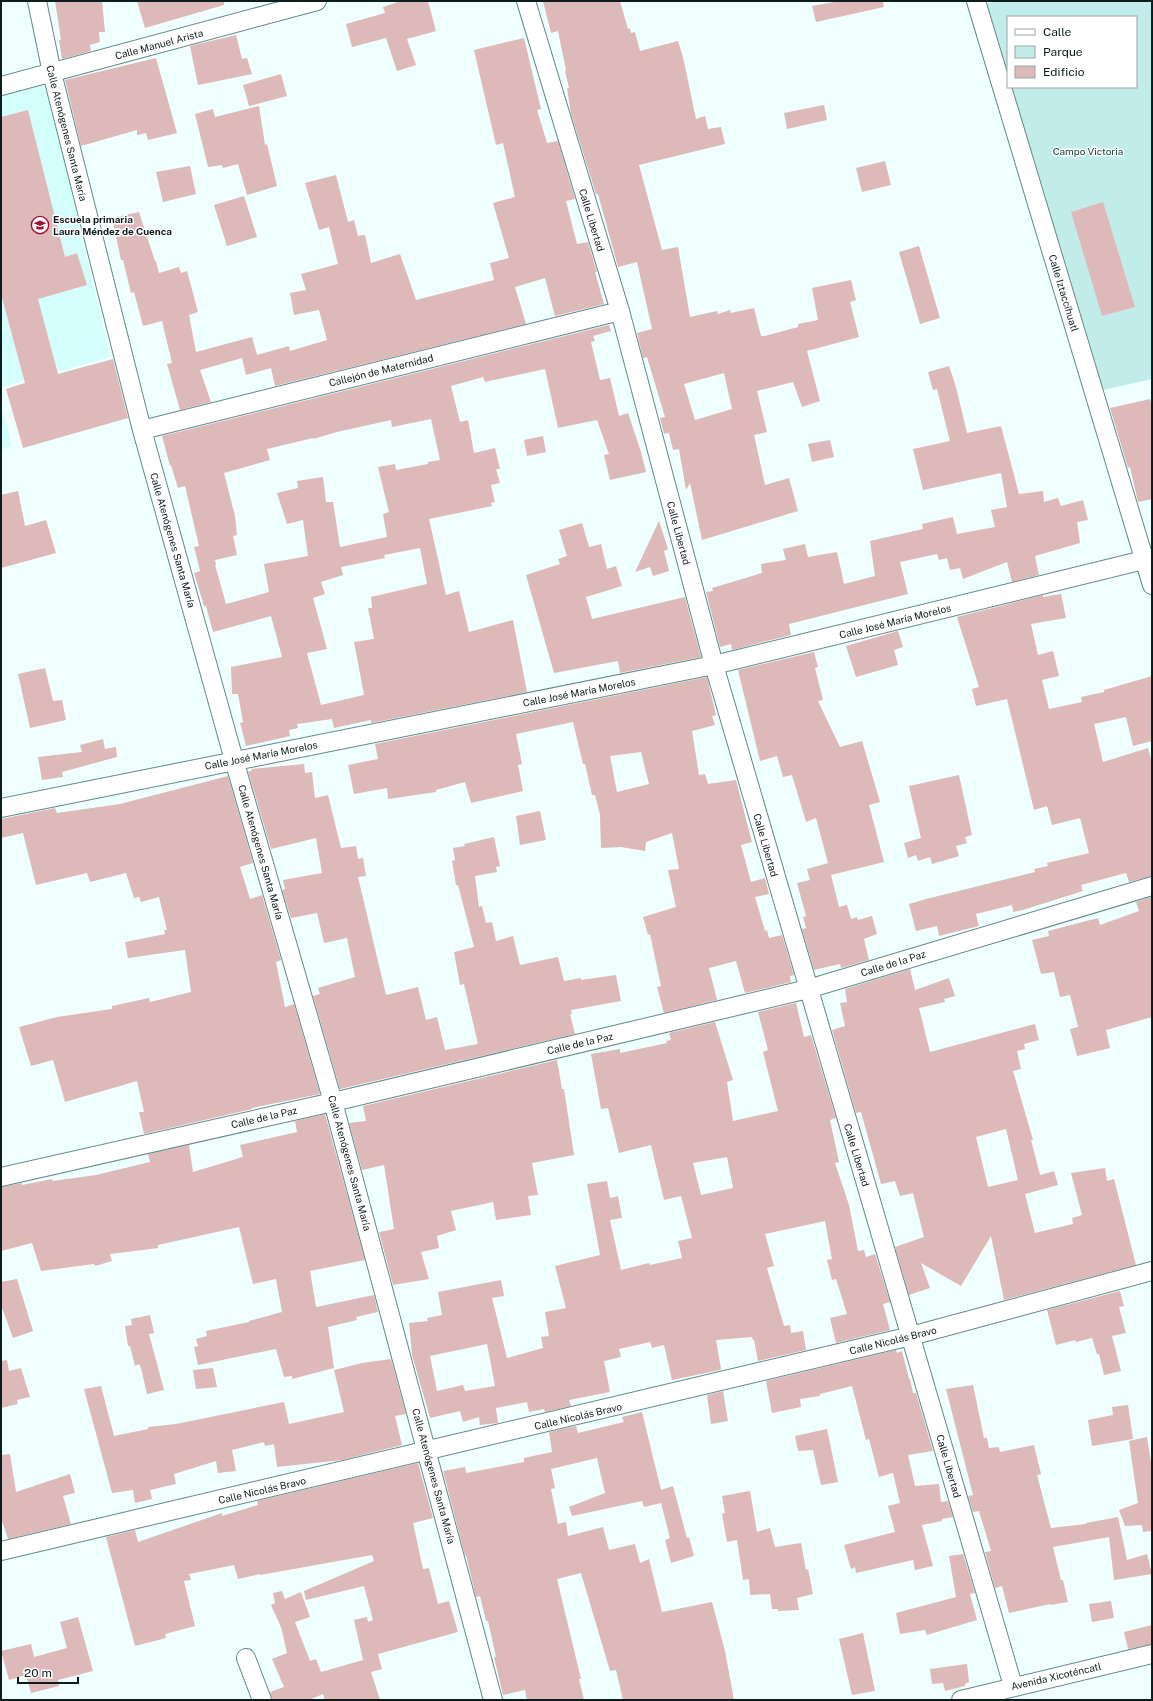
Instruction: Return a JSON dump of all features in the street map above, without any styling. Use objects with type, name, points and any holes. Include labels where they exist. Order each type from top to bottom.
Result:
[{"type":"street","name":"Calle Atenógenes Santa María","points":[[37,1],[52,73],[142,430],[234,760],[333,1102],[493,1700]]},
{"type":"street","name":"Calle Manuel Arista","points":[[1,86],[317,1]]},
{"type":"street","name":"Calle Libertad","points":[[526,1],[620,311],[714,665],[1013,1686]]},
{"type":"street","name":"Calle Iztaccíhuatl","points":[[976,1],[1148,559],[1152,585]]},
{"type":"street","name":"Callejón de Maternidad","points":[[142,430],[620,311]]},
{"type":"street","name":"Calle José María Morelos","points":[[1,808],[234,760],[714,665],[1148,559]]},
{"type":"street","name":"Calle de la Paz","points":[[1,1177],[333,1102],[808,989],[1152,886]]},
{"type":"street","name":"Calle Nicolás Bravo","points":[[1,1551],[427,1452],[911,1336],[1152,1271]]},
{"type":"street","name":"Avenida Xicoténcatl","points":[[961,1700],[1013,1686],[1152,1654]]},
{"type":"street","points":[[246,1658],[262,1700]]},
{"type":"shaded area","name":"Escuela primaria Laura Méndez de Cuenca","points":[[46,81],[110,357],[1,387],[1,93]]},
{"type":"shaded area","points":[[1,403],[12,446],[1,450]]},
{"type":"green space","name":"Campo Victoria","points":[[998,1],[1152,1],[1152,379],[1094,392],[977,6]]},
{"type":"building","points":[[55,1],[102,1],[105,32],[99,32],[100,42],[90,45],[91,51],[62,59],[59,40],[61,40]]},
{"type":"building","points":[[137,1],[224,1],[224,5],[145,28]]},
{"type":"building","points":[[401,1],[428,1],[436,31],[407,39],[416,65],[397,71],[386,38],[352,47],[346,24],[385,13],[383,7]]},
{"type":"building","points":[[543,1],[620,1],[628,29],[630,28],[631,33],[635,32],[640,51],[678,41],[683,57],[696,119],[705,116],[708,129],[721,127],[725,144],[639,165],[662,250],[678,247],[690,317],[717,311],[718,314],[730,310],[731,313],[754,308],[761,336],[765,336],[798,327],[798,324],[818,320],[812,288],[851,280],[856,300],[850,302],[859,337],[807,351],[820,401],[802,407],[793,382],[757,391],[767,432],[754,435],[765,485],[789,478],[798,511],[702,540],[690,483],[686,490],[679,449],[673,450],[669,433],[664,434],[660,418],[665,417],[647,357],[643,358],[637,333],[652,329],[637,262],[618,267],[598,194],[596,194],[571,114],[567,88],[569,88],[558,31],[551,33]],"holes":[[[724,373],[732,409],[695,420],[684,384]]]},
{"type":"building","points":[[840,1],[883,1],[884,7],[816,22],[812,6]]},
{"type":"building","points":[[236,35],[242,59],[247,58],[252,74],[198,85],[190,46]]},
{"type":"building","points":[[524,38],[541,109],[537,110],[547,143],[558,141],[575,199],[566,201],[577,244],[588,242],[597,272],[595,272],[604,304],[555,316],[545,278],[515,287],[526,324],[275,386],[271,368],[246,375],[242,358],[200,370],[211,402],[180,410],[167,364],[172,363],[162,321],[143,326],[134,292],[131,293],[123,260],[121,260],[112,218],[139,212],[159,273],[179,267],[181,273],[187,271],[198,312],[189,315],[196,352],[252,337],[257,355],[289,346],[290,351],[327,340],[319,310],[294,315],[290,293],[306,290],[301,274],[338,264],[329,227],[319,230],[305,183],[336,175],[348,222],[354,220],[358,236],[365,235],[371,263],[400,254],[416,300],[494,280],[490,263],[509,258],[493,203],[515,197],[503,143],[496,145],[474,50]]},
{"type":"building","points":[[156,58],[177,133],[148,140],[146,133],[137,135],[137,130],[81,146],[65,80]]},
{"type":"building","points":[[281,74],[287,96],[249,106],[243,85]]},
{"type":"building","points":[[824,105],[827,120],[787,129],[784,113]]},
{"type":"building","points":[[259,106],[265,145],[267,144],[277,186],[247,195],[238,164],[223,168],[222,165],[208,167],[195,114],[213,109],[215,117]]},
{"type":"building","points":[[28,110],[65,257],[77,253],[87,285],[38,299],[58,374],[113,359],[128,418],[23,448],[6,389],[25,383],[1,294],[1,117]]},
{"type":"building","points":[[885,161],[891,185],[862,192],[856,168]]},
{"type":"building","points":[[190,166],[196,194],[163,202],[156,172]]},
{"type":"building","points":[[244,196],[257,237],[227,246],[214,205]]},
{"type":"building","points":[[1103,202],[1135,307],[1102,316],[1071,212]]},
{"type":"building","points":[[919,246],[940,318],[920,324],[899,252]]},
{"type":"building","points":[[609,325],[611,331],[593,336],[595,341],[591,342],[600,380],[610,378],[619,416],[628,413],[646,472],[610,480],[604,455],[609,454],[597,420],[558,428],[545,369],[485,382],[483,377],[451,386],[460,422],[468,420],[474,453],[495,448],[500,469],[496,469],[500,483],[491,485],[495,502],[491,503],[492,506],[429,519],[446,595],[459,591],[469,632],[513,620],[527,692],[371,723],[371,720],[334,728],[332,719],[297,724],[298,728],[289,730],[290,736],[246,746],[240,723],[243,722],[238,694],[232,694],[231,667],[282,657],[271,616],[213,632],[206,606],[204,606],[194,573],[200,571],[194,547],[199,546],[185,486],[178,488],[162,436]],"holes":[[[431,419],[440,460],[428,462],[428,464],[396,470],[395,464],[378,467],[389,512],[383,514],[387,537],[340,547],[333,502],[326,502],[323,477],[297,481],[298,488],[277,493],[287,524],[303,520],[308,556],[264,564],[269,592],[226,604],[215,565],[215,560],[237,555],[233,536],[237,535],[235,516],[224,473],[270,460],[267,449],[391,420],[392,427]],[[420,548],[427,584],[371,597],[372,608],[368,608],[374,639],[354,642],[364,695],[321,705],[307,653],[327,649],[313,598],[325,594],[321,582],[343,575],[341,567],[385,558],[384,555]]]},
{"type":"building","points":[[949,366],[956,387],[967,433],[1001,426],[1019,494],[1043,491],[1044,502],[1058,498],[1061,506],[1083,500],[1088,520],[1077,522],[1080,543],[1035,556],[1039,575],[1012,582],[1007,562],[963,579],[960,568],[950,570],[947,558],[939,560],[937,554],[900,562],[908,594],[789,624],[791,635],[732,650],[731,644],[720,647],[706,592],[713,591],[712,588],[762,573],[761,564],[786,560],[783,549],[805,544],[808,557],[837,552],[844,584],[875,576],[870,541],[923,529],[922,524],[953,517],[957,534],[995,527],[991,510],[1007,507],[1001,473],[923,490],[913,449],[950,441],[937,389],[933,390],[928,372]]},
{"type":"building","points":[[1150,399],[1152,408],[1152,499],[1138,502],[1130,467],[1128,468],[1110,408]]},
{"type":"building","points":[[543,436],[546,452],[527,456],[524,440]]},
{"type":"building","points":[[830,440],[834,457],[812,462],[808,444]]},
{"type":"building","points":[[18,491],[25,526],[46,520],[56,553],[1,568],[1,495]]},
{"type":"building","points":[[659,521],[668,549],[664,551],[669,571],[653,576],[650,567],[635,572]]},
{"type":"building","points":[[582,523],[589,547],[601,544],[607,569],[616,566],[622,586],[586,597],[592,619],[685,597],[701,657],[620,673],[618,661],[554,673],[526,575],[560,564],[558,559],[567,556],[559,530]]},
{"type":"building","points":[[1061,594],[1066,618],[1031,624],[1038,655],[1053,651],[1059,676],[1042,680],[1049,709],[1082,702],[1081,697],[1104,692],[1104,690],[1152,676],[1152,741],[1133,746],[1126,717],[1094,724],[1103,762],[1148,748],[1152,763],[1152,876],[1129,882],[1126,873],[1081,885],[1083,891],[1023,910],[1013,912],[1012,905],[976,914],[979,926],[939,936],[937,926],[916,931],[909,904],[1035,872],[1034,869],[1048,866],[1047,863],[1089,853],[1080,818],[1052,825],[1047,806],[1034,810],[1007,699],[976,706],[972,689],[979,687],[957,617],[1043,595],[1043,597]]},
{"type":"building","points":[[898,631],[903,647],[894,650],[898,665],[856,677],[846,646]]},
{"type":"building","points":[[814,652],[818,667],[815,668],[823,700],[818,701],[840,747],[862,741],[880,802],[869,805],[884,862],[831,875],[839,907],[847,905],[851,919],[857,917],[858,920],[872,916],[877,934],[864,939],[869,960],[841,968],[840,964],[814,970],[802,929],[806,928],[803,917],[806,916],[797,883],[810,880],[807,869],[828,863],[816,818],[806,822],[792,775],[783,777],[777,756],[760,761],[738,670]]},
{"type":"building","points":[[45,668],[53,701],[62,700],[66,720],[30,728],[18,674]]},
{"type":"building","points":[[707,677],[716,715],[712,716],[715,725],[692,731],[699,775],[705,774],[708,784],[736,780],[752,842],[741,845],[751,882],[765,878],[769,894],[755,897],[765,931],[767,930],[769,938],[782,935],[794,975],[790,976],[791,982],[745,993],[736,961],[709,968],[717,1000],[664,1013],[657,987],[661,986],[650,934],[648,935],[643,917],[676,907],[668,870],[679,869],[672,833],[646,842],[645,851],[621,847],[601,848],[600,815],[595,795],[592,795],[585,764],[583,764],[573,722],[516,734],[522,764],[518,765],[523,791],[471,803],[465,782],[436,790],[436,792],[388,799],[387,788],[354,794],[348,765],[378,759],[375,744]],"holes":[[[641,752],[649,784],[617,792],[610,756]]]},
{"type":"building","points":[[103,739],[105,749],[116,747],[117,757],[62,772],[63,777],[42,780],[38,757],[82,752],[80,745]]},
{"type":"building","points":[[304,764],[305,773],[312,772],[315,798],[328,795],[341,848],[356,846],[358,859],[363,858],[366,876],[358,877],[386,995],[418,987],[426,1020],[437,1017],[445,1050],[478,1044],[464,984],[460,985],[454,952],[474,947],[458,885],[456,885],[452,861],[455,860],[453,848],[465,846],[464,844],[494,837],[500,866],[496,867],[497,872],[475,876],[479,907],[482,906],[486,923],[492,922],[496,941],[513,936],[520,965],[558,957],[564,981],[616,975],[621,1001],[571,1010],[572,1014],[570,1014],[575,1034],[340,1089],[313,996],[320,994],[318,988],[355,977],[347,938],[324,943],[317,913],[291,918],[282,890],[285,889],[283,880],[322,873],[316,838],[271,849],[248,771],[252,771],[251,769]]},
{"type":"building","points":[[959,775],[972,835],[965,837],[967,843],[956,846],[959,856],[932,864],[930,857],[918,861],[916,855],[908,858],[904,843],[921,838],[909,786]]},
{"type":"building","points":[[228,776],[253,863],[240,867],[250,899],[262,895],[281,960],[276,962],[285,1007],[294,1004],[320,1094],[252,1108],[144,1134],[139,1112],[144,1112],[137,1081],[65,1102],[53,1060],[31,1066],[19,1027],[57,1017],[112,1009],[112,1006],[149,998],[150,1002],[191,992],[185,950],[128,958],[125,942],[165,934],[164,930],[167,930],[159,897],[141,902],[139,897],[134,898],[126,873],[90,882],[87,873],[36,885],[23,833],[1,838],[1,819],[55,808],[57,813],[120,804]]},
{"type":"building","points":[[540,811],[546,840],[520,845],[516,816]]},
{"type":"building","points":[[1152,897],[1152,1017],[1106,1030],[1110,1048],[1077,1056],[1070,1029],[1078,1027],[1070,995],[1060,997],[1054,972],[1041,974],[1032,940],[1049,936],[1048,931],[1098,918],[1100,925],[1139,911],[1136,902]]},
{"type":"building","points":[[910,969],[915,990],[949,978],[955,996],[944,999],[945,1002],[919,1008],[930,1052],[1035,1024],[1039,1040],[1024,1044],[1025,1049],[1017,1051],[1021,1069],[1013,1071],[1033,1140],[1031,1140],[1040,1175],[1054,1171],[1058,1185],[1025,1194],[1035,1233],[1073,1224],[1072,1218],[1082,1215],[1071,1173],[1105,1168],[1107,1181],[1114,1179],[1136,1265],[1004,1300],[991,1236],[961,1286],[921,1263],[930,1288],[909,1295],[895,1247],[924,1237],[913,1193],[900,1196],[895,1181],[881,1184],[861,1112],[856,1113],[832,1030],[845,1026],[840,1003],[847,1002],[845,989]],"holes":[[[1006,1129],[1018,1180],[988,1187],[976,1137]]]},
{"type":"building","points":[[796,1003],[804,1037],[811,1035],[836,1118],[830,1120],[839,1162],[835,1163],[849,1205],[858,1251],[864,1250],[866,1257],[875,1254],[890,1302],[883,1304],[890,1330],[836,1343],[830,1318],[847,1314],[836,1279],[832,1280],[827,1260],[832,1259],[825,1221],[765,1234],[774,1266],[767,1268],[784,1326],[790,1325],[791,1333],[803,1331],[806,1350],[758,1361],[754,1340],[752,1337],[716,1340],[720,1370],[672,1380],[664,1345],[652,1348],[650,1342],[619,1349],[621,1357],[604,1361],[610,1392],[569,1400],[571,1406],[545,1412],[544,1409],[529,1412],[527,1402],[496,1408],[498,1423],[480,1425],[479,1417],[463,1422],[460,1411],[430,1418],[412,1355],[409,1323],[428,1321],[427,1318],[442,1315],[438,1292],[501,1280],[504,1296],[492,1298],[507,1358],[543,1348],[541,1337],[549,1336],[545,1312],[566,1308],[555,1266],[600,1255],[587,1184],[607,1181],[610,1198],[618,1196],[622,1218],[610,1220],[621,1270],[649,1263],[650,1265],[682,1258],[678,1241],[692,1238],[681,1196],[664,1200],[651,1145],[619,1153],[608,1108],[601,1109],[591,1054],[620,1049],[620,1053],[667,1043],[666,1041],[671,1040],[669,1033],[715,1022],[733,1080],[727,1082],[733,1121],[778,1111],[763,1052],[768,1050],[758,1012]],"holes":[[[727,1157],[733,1188],[701,1195],[693,1163]],[[487,1344],[495,1386],[465,1391],[463,1385],[437,1391],[430,1356]]]},
{"type":"building","points":[[557,1060],[562,1089],[564,1089],[574,1155],[532,1163],[538,1195],[528,1196],[531,1215],[496,1220],[493,1202],[451,1211],[456,1230],[437,1236],[439,1248],[421,1252],[429,1279],[393,1285],[379,1232],[394,1229],[384,1165],[362,1170],[349,1123],[366,1121],[363,1106]]},
{"type":"building","points":[[325,1114],[365,1260],[310,1271],[316,1307],[374,1295],[378,1312],[356,1317],[357,1320],[328,1327],[334,1368],[292,1379],[292,1376],[284,1377],[276,1349],[198,1365],[194,1347],[198,1346],[196,1339],[207,1336],[206,1331],[249,1322],[282,1312],[276,1279],[253,1284],[239,1227],[158,1245],[158,1248],[110,1254],[112,1261],[95,1266],[94,1264],[41,1271],[32,1243],[1,1251],[1,1187],[22,1183],[22,1185],[52,1179],[53,1181],[96,1175],[150,1162],[148,1154],[189,1145],[193,1172],[243,1157],[240,1145],[297,1132],[295,1121]]},
{"type":"building","points":[[17,1279],[33,1331],[13,1338],[1,1305],[1,1282]]},
{"type":"building","points":[[1120,1291],[1124,1306],[1119,1307],[1126,1333],[1112,1336],[1121,1371],[1104,1375],[1099,1354],[1097,1354],[1092,1338],[1076,1342],[1075,1340],[1056,1345],[1047,1310]]},
{"type":"building","points":[[150,1315],[154,1333],[149,1334],[164,1390],[147,1394],[141,1368],[139,1364],[135,1366],[130,1346],[128,1346],[125,1326],[132,1325],[131,1319]]},
{"type":"building","points":[[896,1350],[897,1353],[902,1351],[913,1393],[916,1393],[933,1451],[908,1455],[915,1486],[939,1484],[941,1502],[948,1501],[953,1517],[922,1525],[933,1566],[915,1570],[913,1560],[856,1573],[855,1567],[851,1569],[844,1545],[895,1532],[888,1506],[900,1503],[893,1473],[879,1477],[869,1439],[866,1440],[852,1386],[820,1394],[820,1396],[800,1399],[801,1407],[772,1413],[766,1381]]},
{"type":"building","points":[[391,1359],[406,1414],[395,1416],[402,1445],[342,1460],[277,1467],[274,1444],[265,1446],[264,1442],[232,1450],[236,1471],[218,1473],[216,1461],[174,1474],[176,1484],[150,1490],[152,1499],[135,1503],[133,1490],[112,1493],[84,1389],[101,1386],[114,1436],[148,1429],[148,1427],[176,1424],[284,1402],[289,1424],[344,1412],[334,1370],[362,1363]]},
{"type":"building","points":[[7,1360],[9,1371],[21,1368],[30,1397],[17,1400],[18,1404],[1,1408],[1,1361]]},
{"type":"building","points":[[213,1368],[217,1387],[196,1389],[193,1370]]},
{"type":"building","points":[[973,1385],[984,1438],[987,1438],[989,1448],[999,1447],[1000,1452],[1034,1445],[1041,1474],[1037,1475],[1051,1528],[1086,1524],[1118,1517],[1127,1560],[1147,1554],[1152,1574],[1114,1580],[1109,1537],[1053,1547],[1068,1602],[1050,1604],[1009,1613],[1002,1586],[995,1588],[985,1552],[991,1551],[979,1511],[973,1512],[968,1496],[973,1495],[946,1389]]},
{"type":"building","points":[[723,1391],[728,1421],[711,1424],[707,1395]]},
{"type":"building","points":[[1128,1405],[1133,1439],[1092,1446],[1088,1420],[1113,1415],[1112,1407]]},
{"type":"building","points":[[642,1412],[661,1490],[673,1486],[687,1538],[689,1537],[694,1556],[671,1563],[665,1540],[670,1538],[661,1503],[644,1507],[642,1501],[572,1516],[569,1507],[605,1493],[597,1458],[551,1469],[555,1488],[551,1489],[558,1524],[566,1522],[568,1536],[603,1527],[609,1550],[635,1544],[640,1563],[649,1559],[662,1612],[712,1602],[725,1651],[734,1700],[623,1700],[616,1670],[610,1671],[581,1573],[557,1579],[581,1679],[579,1679],[584,1700],[527,1700],[525,1690],[503,1695],[494,1657],[496,1657],[488,1621],[486,1621],[480,1596],[476,1597],[443,1471],[465,1467],[466,1473],[524,1462],[524,1458],[552,1452],[549,1432],[576,1426],[578,1433],[624,1422],[622,1417]]},
{"type":"building","points":[[827,1429],[838,1482],[821,1485],[813,1450],[798,1451],[795,1436]]},
{"type":"building","points":[[1147,1437],[1152,1469],[1152,1531],[1143,1532],[1142,1525],[1125,1526],[1119,1510],[1138,1503],[1129,1441]]},
{"type":"building","points":[[10,1454],[16,1492],[70,1474],[75,1493],[63,1496],[71,1524],[8,1539],[1,1518],[1,1455]]},
{"type":"building","points":[[418,1463],[433,1518],[413,1523],[423,1569],[429,1568],[438,1604],[449,1601],[458,1632],[378,1654],[382,1669],[371,1672],[380,1700],[325,1700],[323,1694],[309,1700],[272,1700],[270,1692],[284,1687],[272,1659],[287,1653],[281,1627],[271,1605],[275,1603],[273,1593],[282,1591],[285,1599],[301,1592],[310,1617],[295,1622],[310,1661],[316,1659],[321,1672],[363,1660],[354,1620],[367,1617],[368,1622],[373,1620],[364,1586],[306,1600],[304,1591],[374,1561],[372,1555],[238,1579],[234,1565],[189,1574],[191,1580],[184,1581],[195,1626],[165,1634],[166,1638],[135,1646],[106,1537],[135,1530],[138,1542],[222,1513],[222,1516],[258,1505],[257,1501]]},
{"type":"building","points":[[750,1491],[757,1532],[770,1528],[775,1547],[801,1543],[806,1570],[808,1569],[813,1594],[797,1598],[799,1610],[778,1611],[778,1609],[772,1609],[770,1594],[750,1595],[749,1579],[743,1580],[737,1540],[727,1542],[722,1514],[725,1513],[722,1496]]},
{"type":"building","points":[[963,1554],[975,1593],[970,1594],[977,1620],[927,1635],[925,1630],[900,1634],[896,1613],[956,1597],[949,1556]]},
{"type":"building","points":[[1111,1601],[1114,1618],[1092,1622],[1089,1604]]},
{"type":"building","points":[[78,1617],[93,1671],[58,1680],[59,1686],[31,1693],[26,1675],[9,1680],[1,1651],[31,1644],[34,1657],[67,1648],[60,1622]]},
{"type":"building","points":[[1152,1625],[1152,1644],[1128,1649],[1124,1632]]},
{"type":"building","points":[[863,1633],[875,1691],[852,1695],[839,1639]]},
{"type":"building","points":[[967,1664],[969,1682],[965,1684],[965,1686],[945,1691],[943,1683],[932,1684],[930,1669]]},
{"type":"place","name":"Escuela primaria Laura Méndez de Cuenca","points":[[40,225]]}]
